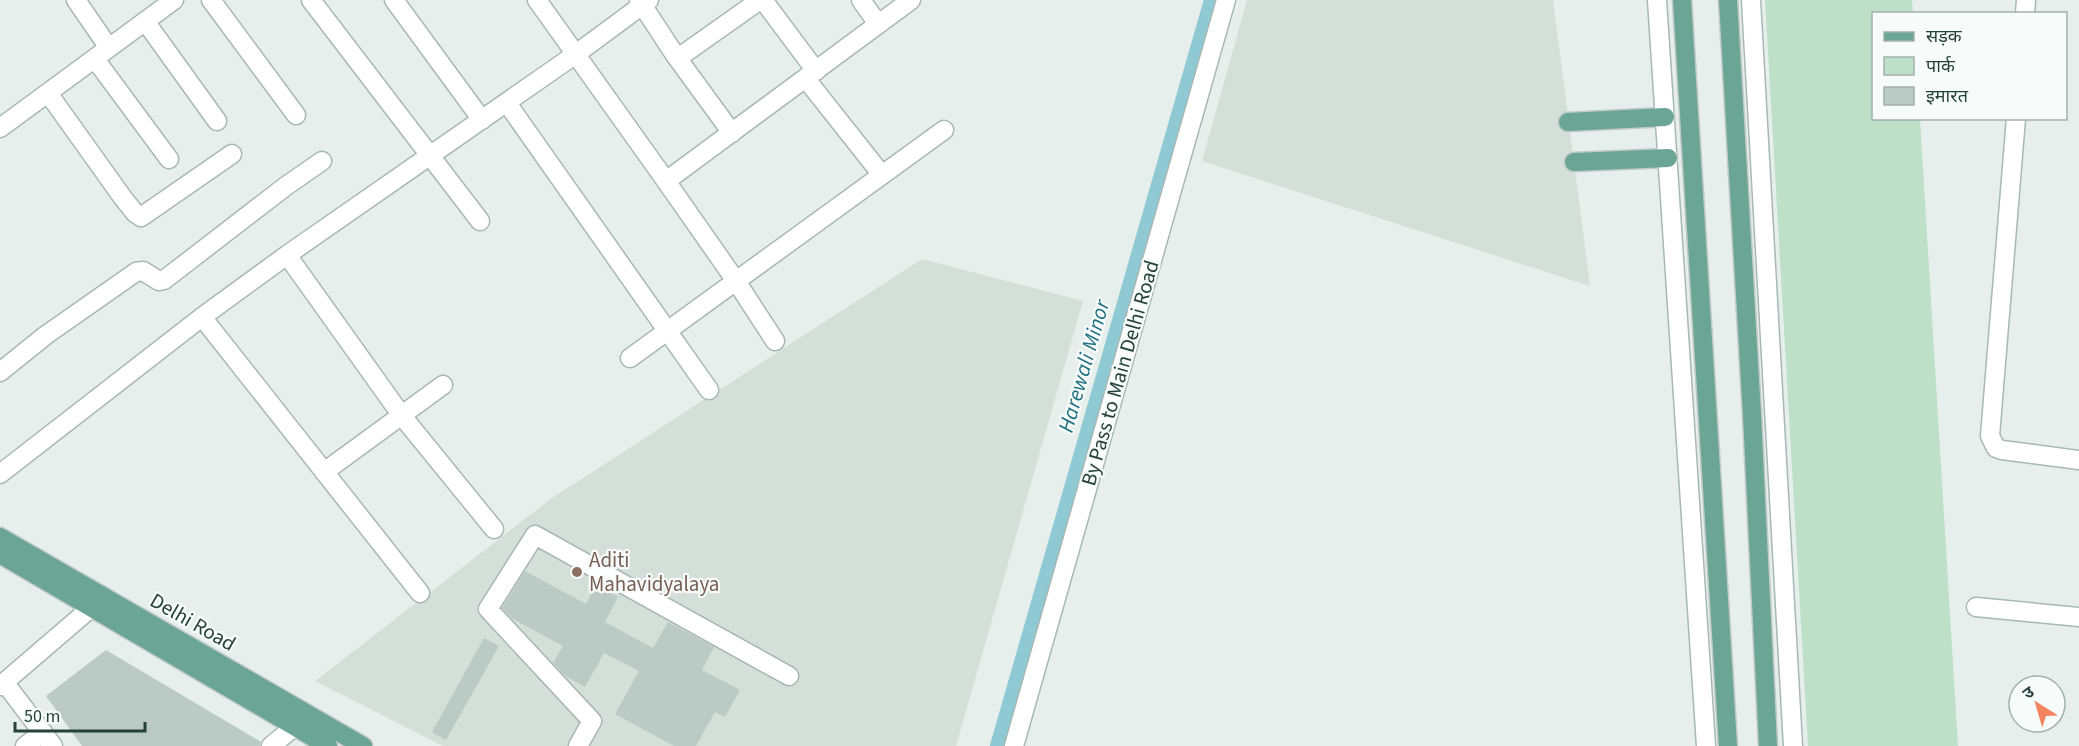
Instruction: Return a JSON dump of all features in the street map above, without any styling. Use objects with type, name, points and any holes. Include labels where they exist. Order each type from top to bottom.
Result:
[{"type":"main road","points":[[1682,0],[1728,746]]},
{"type":"main road","points":[[1728,0],[1768,746]]},
{"type":"main road","points":[[1568,122],[1665,117]]},
{"type":"main road","points":[[1574,162],[1668,158]]},
{"type":"main road","points":[[0,537],[95,600],[298,719],[363,746]]},
{"type":"main road","points":[[0,554],[95,600]]},
{"type":"main road","points":[[298,719],[328,746]]},
{"type":"street","points":[[76,0],[102,54],[169,159]]},
{"type":"street","points":[[212,0],[296,115]]},
{"type":"street","points":[[311,0],[480,221]]},
{"type":"street","points":[[394,0],[482,120]]},
{"type":"street","points":[[537,0],[666,181],[775,340]]},
{"type":"street","points":[[678,58],[762,0],[811,75],[882,175]]},
{"type":"street","points":[[861,0],[878,24]]},
{"type":"street","points":[[666,181],[911,0]]},
{"type":"street","name":"By Pass to Main Delhi Road","points":[[1014,746],[1226,0]]},
{"type":"street","points":[[1657,0],[1706,746]]},
{"type":"street","points":[[1751,0],[1793,746]]},
{"type":"street","points":[[0,128],[102,54],[168,2]]},
{"type":"street","points":[[0,474],[202,317],[286,255],[507,103],[576,54],[643,2],[678,58],[732,133]]},
{"type":"street","points":[[145,21],[217,121]]},
{"type":"street","points":[[48,93],[123,198],[141,217],[232,154]]},
{"type":"street","points":[[507,103],[709,390]]},
{"type":"street","points":[[2016,120],[1989,436],[1996,448],[2002,450],[2079,460]]},
{"type":"street","points":[[630,358],[944,130]]},
{"type":"street","points":[[0,372],[46,335],[136,272],[143,271],[159,281],[164,280],[322,161]]},
{"type":"street","points":[[286,255],[402,416],[494,529]]},
{"type":"street","points":[[202,317],[420,593]]},
{"type":"street","points":[[324,472],[443,385]]},
{"type":"street","points":[[578,746],[592,721],[488,609],[535,535],[789,676]]},
{"type":"street","points":[[25,746],[48,739],[2,684],[95,600]]},
{"type":"street","points":[[1976,607],[2079,617]]},
{"type":"street","points":[[271,746],[298,719]]},
{"type":"shaded area","points":[[1247,0],[1553,0],[1590,286],[1202,161]]},
{"type":"shaded area","points":[[922,259],[1083,301],[956,746],[443,746],[315,681],[552,498]]},
{"type":"green space","points":[[1765,0],[1912,0],[1913,12],[1872,12],[1872,120],[1920,120],[1958,746],[1808,746]]},
{"type":"building","points":[[525,571],[586,604],[596,585],[618,597],[605,622],[653,648],[668,622],[714,647],[702,670],[740,690],[725,717],[715,712],[696,746],[674,746],[615,714],[639,671],[604,653],[585,687],[567,677],[553,663],[563,646],[513,619],[502,608]]},
{"type":"building","points":[[484,638],[499,646],[446,740],[432,732]]},
{"type":"building","points":[[106,650],[261,742],[260,746],[82,746],[46,696]]},
{"type":"waterway","name":"Harewali Minor","points":[[999,746],[1213,0]]},
{"type":"place","name":"Aditi Mahavidyalaya","points":[[577,572]]}]
